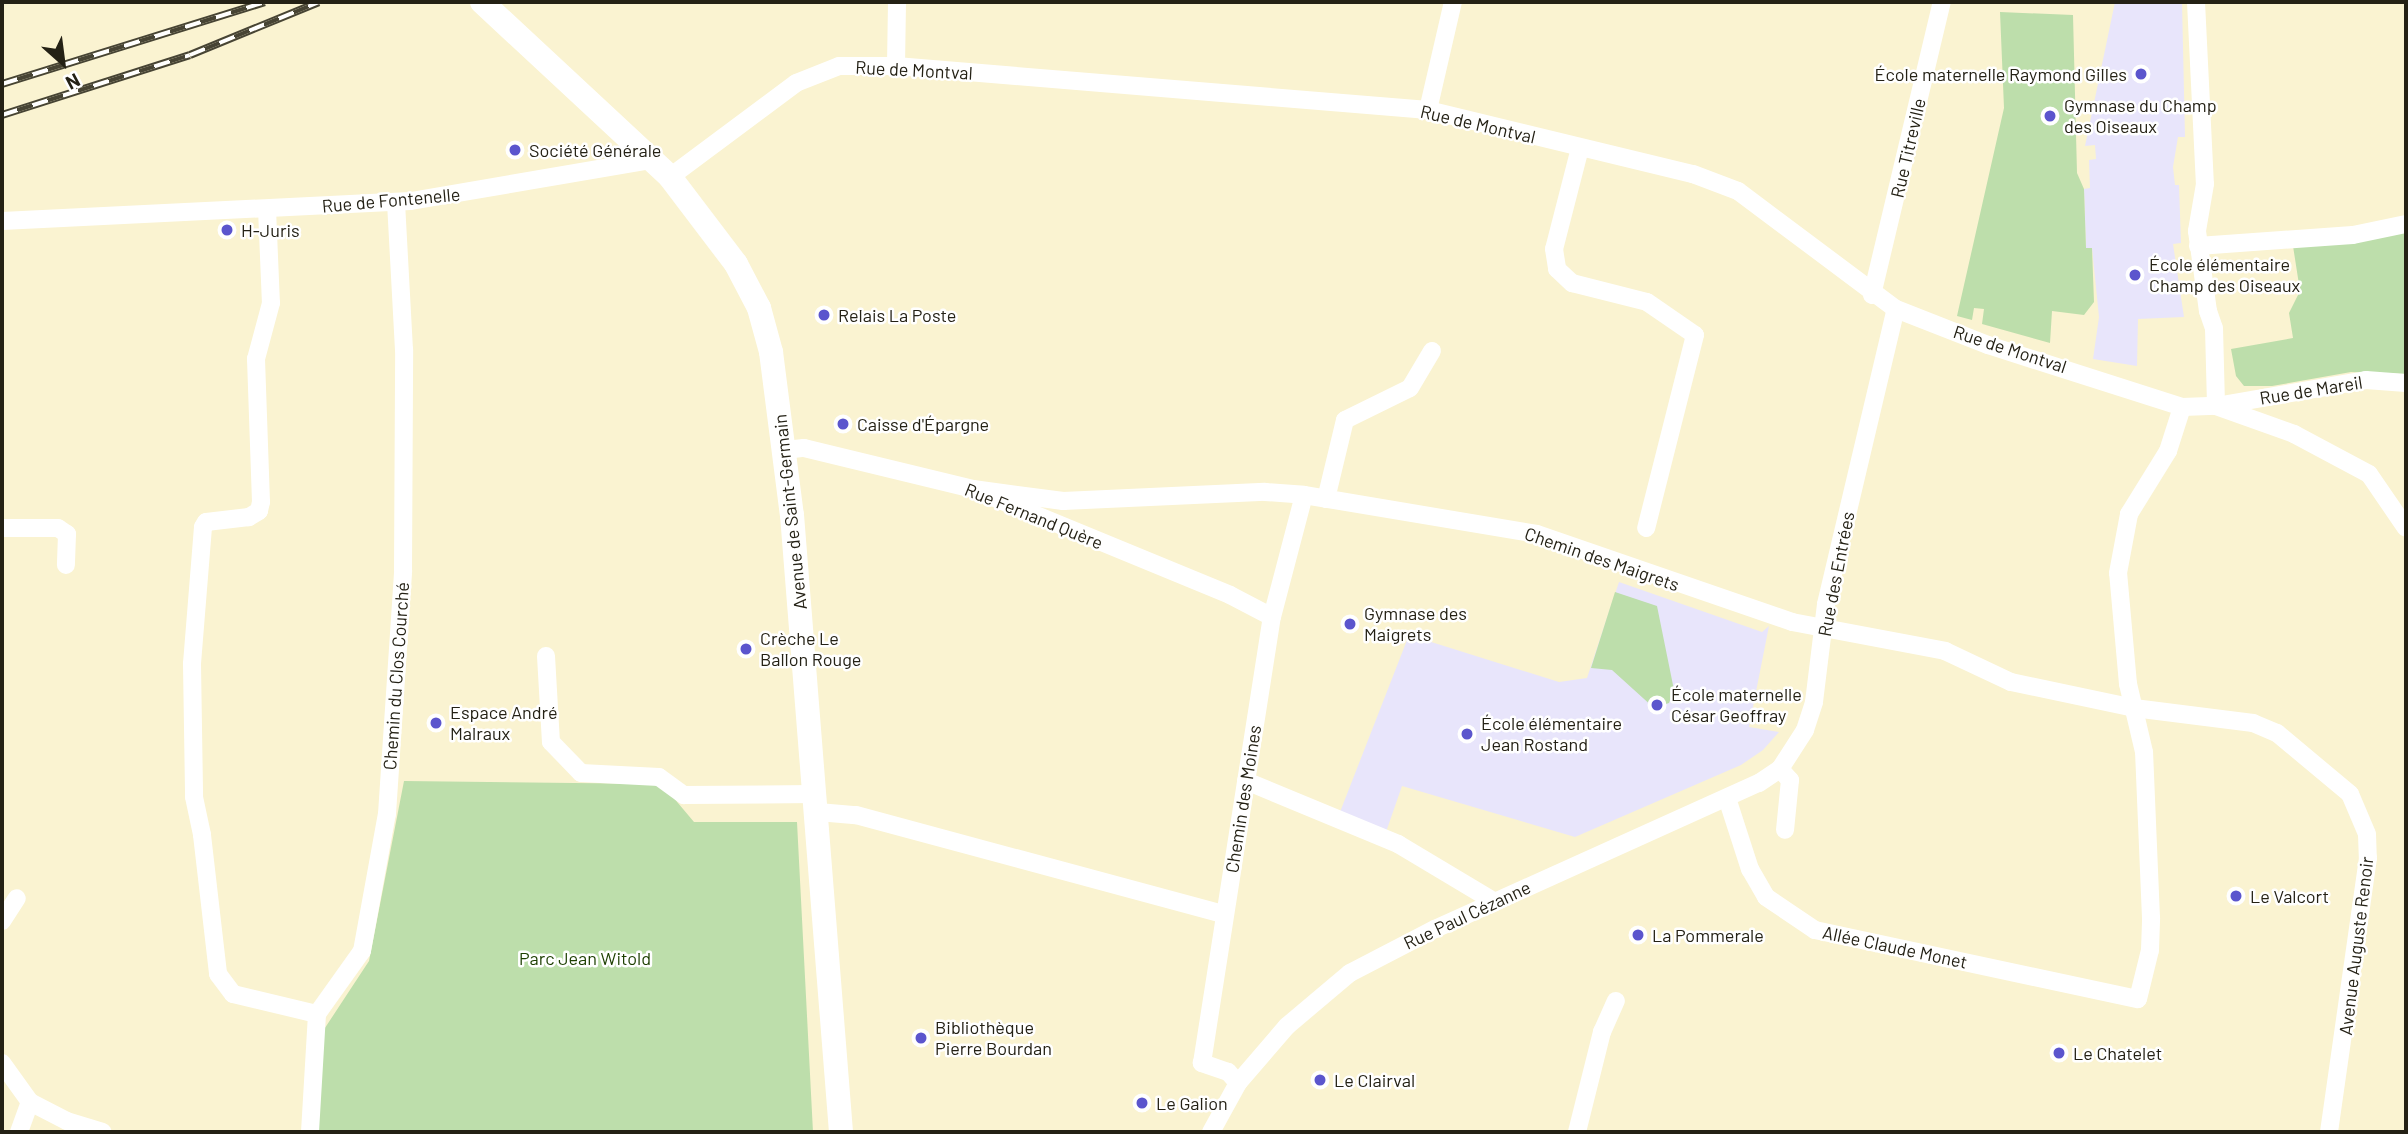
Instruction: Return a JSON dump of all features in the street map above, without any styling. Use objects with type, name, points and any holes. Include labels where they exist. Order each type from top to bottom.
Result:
[{"type":"main road","name":"Avenue de Saint-Germain","points":[[482,2],[670,177],[736,264],[758,308],[771,352],[784,450],[817,803],[841,1132]]},
{"type":"street","points":[[896,66],[897,2]]},
{"type":"street","points":[[1428,110],[1453,2]]},
{"type":"street","name":"Rue Titreville","points":[[1872,295],[1942,2]]},
{"type":"street","points":[[2196,2],[2204,184],[2199,246],[2214,328],[2216,406],[2294,434],[2369,474],[2406,528]]},
{"type":"street","name":"Rue de Montval","points":[[670,177],[796,83],[839,66],[896,66],[1428,110],[1693,174],[1738,191],[1872,295],[1896,309],[1988,345],[2182,407],[2216,406]]},
{"type":"street","points":[[1580,148],[1554,249],[1557,270],[1572,283],[1647,302],[1695,335],[1646,528]]},
{"type":"street","name":"Rue de Fontenelle","points":[[2,221],[396,202],[602,172],[652,160]]},
{"type":"street","name":"Chemin du Clos Courché","points":[[317,1014],[362,951],[387,814],[403,572],[404,350],[396,202]]},
{"type":"street","points":[[267,209],[271,303],[256,359],[261,502],[259,511],[249,517],[206,522],[203,527],[192,664],[194,797],[202,835],[218,974],[233,994],[317,1014],[310,1132]]},
{"type":"street","points":[[2199,246],[2353,235],[2406,224]]},
{"type":"street","name":"Rue des Entrées","points":[[1780,769],[1805,730],[1814,702],[1823,629],[1896,309]]},
{"type":"street","points":[[1326,499],[1345,420],[1410,388],[1432,351]]},
{"type":"street","name":"Rue de Mareil","points":[[2216,406],[2366,380],[2406,383]]},
{"type":"street","points":[[2134,708],[2118,608],[2121,540],[2129,514],[2168,451],[2182,407]]},
{"type":"street","name":"Rue Fernand Quère","points":[[784,450],[804,448],[973,489],[1230,595],[1272,617]]},
{"type":"street","name":"Chemin des Maigrets","points":[[973,489],[1063,501],[1265,492],[1304,495],[1537,534],[1680,585],[1823,629],[1945,651],[2011,682],[2134,708]]},
{"type":"street","name":"Chemin des Moines","points":[[1238,1083],[1228,1072],[1202,1063],[1272,617],[1304,495]]},
{"type":"street","points":[[2,528],[58,528],[67,534],[66,565]]},
{"type":"street","points":[[546,656],[551,742],[581,773],[659,778],[684,795],[817,803],[856,816],[1224,914]]},
{"type":"street","name":"Allée Claude Monet","points":[[1727,798],[1750,869],[1766,897],[1789,917],[1815,930],[2138,999],[2150,950],[2151,918],[2144,752],[2134,708]]},
{"type":"street","name":"Avenue Auguste Renoir","points":[[2134,708],[2253,723],[2277,733],[2333,777],[2350,794],[2360,813],[2368,858],[2329,1132]]},
{"type":"street","points":[[1780,769],[1790,780],[1785,830]]},
{"type":"street","name":"Rue Paul Cézanne","points":[[1211,1132],[1238,1083],[1287,1026],[1350,973],[1495,902],[1727,798],[1780,769]]},
{"type":"street","points":[[1246,782],[1398,844],[1495,902]]},
{"type":"street","points":[[2,921],[17,898]]},
{"type":"street","points":[[1577,1132],[1602,1031],[1616,1001]]},
{"type":"street","points":[[2,1063],[30,1102],[67,1121],[102,1132]]},
{"type":"street","points":[[19,1132],[30,1102]]},
{"type":"shaded area","points":[[2115,2],[2182,2],[2185,137],[2178,137],[2173,167],[2175,185],[2179,185],[2181,243],[2173,244],[2184,317],[2138,319],[2137,366],[2093,359],[2099,317],[2092,248],[2086,248],[2084,189],[2090,188],[2089,160],[2096,159],[2095,145],[2085,146]]},
{"type":"shaded area","points":[[1619,582],[1762,632],[1769,626],[1749,727],[1779,732],[1763,750],[1741,765],[1575,837],[1402,786],[1386,832],[1340,812],[1409,635],[1559,682],[1587,678]]},
{"type":"green space","points":[[2000,12],[2073,15],[2077,173],[2084,189],[2086,248],[2092,248],[2094,302],[2084,315],[2052,311],[2050,343],[1982,324],[1984,309],[1974,308],[1972,320],[1957,316],[2004,108]]},
{"type":"green space","points":[[2406,229],[2406,374],[2351,372],[2272,386],[2244,386],[2236,376],[2231,349],[2293,338],[2289,313],[2300,291],[2293,246]]},
{"type":"green space","points":[[1615,592],[1657,606],[1674,690],[1669,703],[1654,708],[1612,670],[1591,668]]},
{"type":"green space","name":"Parc Jean Witold","points":[[404,781],[662,784],[694,822],[797,822],[813,1132],[317,1132],[319,1037],[369,961]]},
{"type":"railway","points":[[2,84],[265,2]]},
{"type":"railway","points":[[2,115],[190,55],[319,2]]},
{"type":"place","name":"École maternelle Raymond Gilles","points":[[2141,74]]},
{"type":"place","name":"Gymnase du Champ des Oiseaux","points":[[2050,116]]},
{"type":"place","name":"Société Générale","points":[[515,150]]},
{"type":"place","name":"H-Juris","points":[[227,230]]},
{"type":"place","name":"École élémentaire Champ des Oiseaux","points":[[2135,275]]},
{"type":"place","name":"Relais La Poste","points":[[824,315]]},
{"type":"place","name":"Caisse d'Épargne","points":[[843,424]]},
{"type":"place","name":"Gymnase des Maigrets","points":[[1350,624]]},
{"type":"place","name":"Crèche Le Ballon Rouge","points":[[746,649]]},
{"type":"place","name":"École maternelle César Geoffray","points":[[1657,705]]},
{"type":"place","name":"Espace André Malraux","points":[[436,723]]},
{"type":"place","name":"École élémentaire Jean Rostand","points":[[1467,734]]},
{"type":"place","name":"Le Valcort","points":[[2236,896]]},
{"type":"place","name":"La Pommerale","points":[[1638,935]]},
{"type":"place","name":"Bibliothèque Pierre Bourdan","points":[[921,1038]]},
{"type":"place","name":"Le Chatelet","points":[[2059,1053]]},
{"type":"place","name":"Le Clairval","points":[[1320,1080]]},
{"type":"place","name":"Le Galion","points":[[1142,1103]]}]
